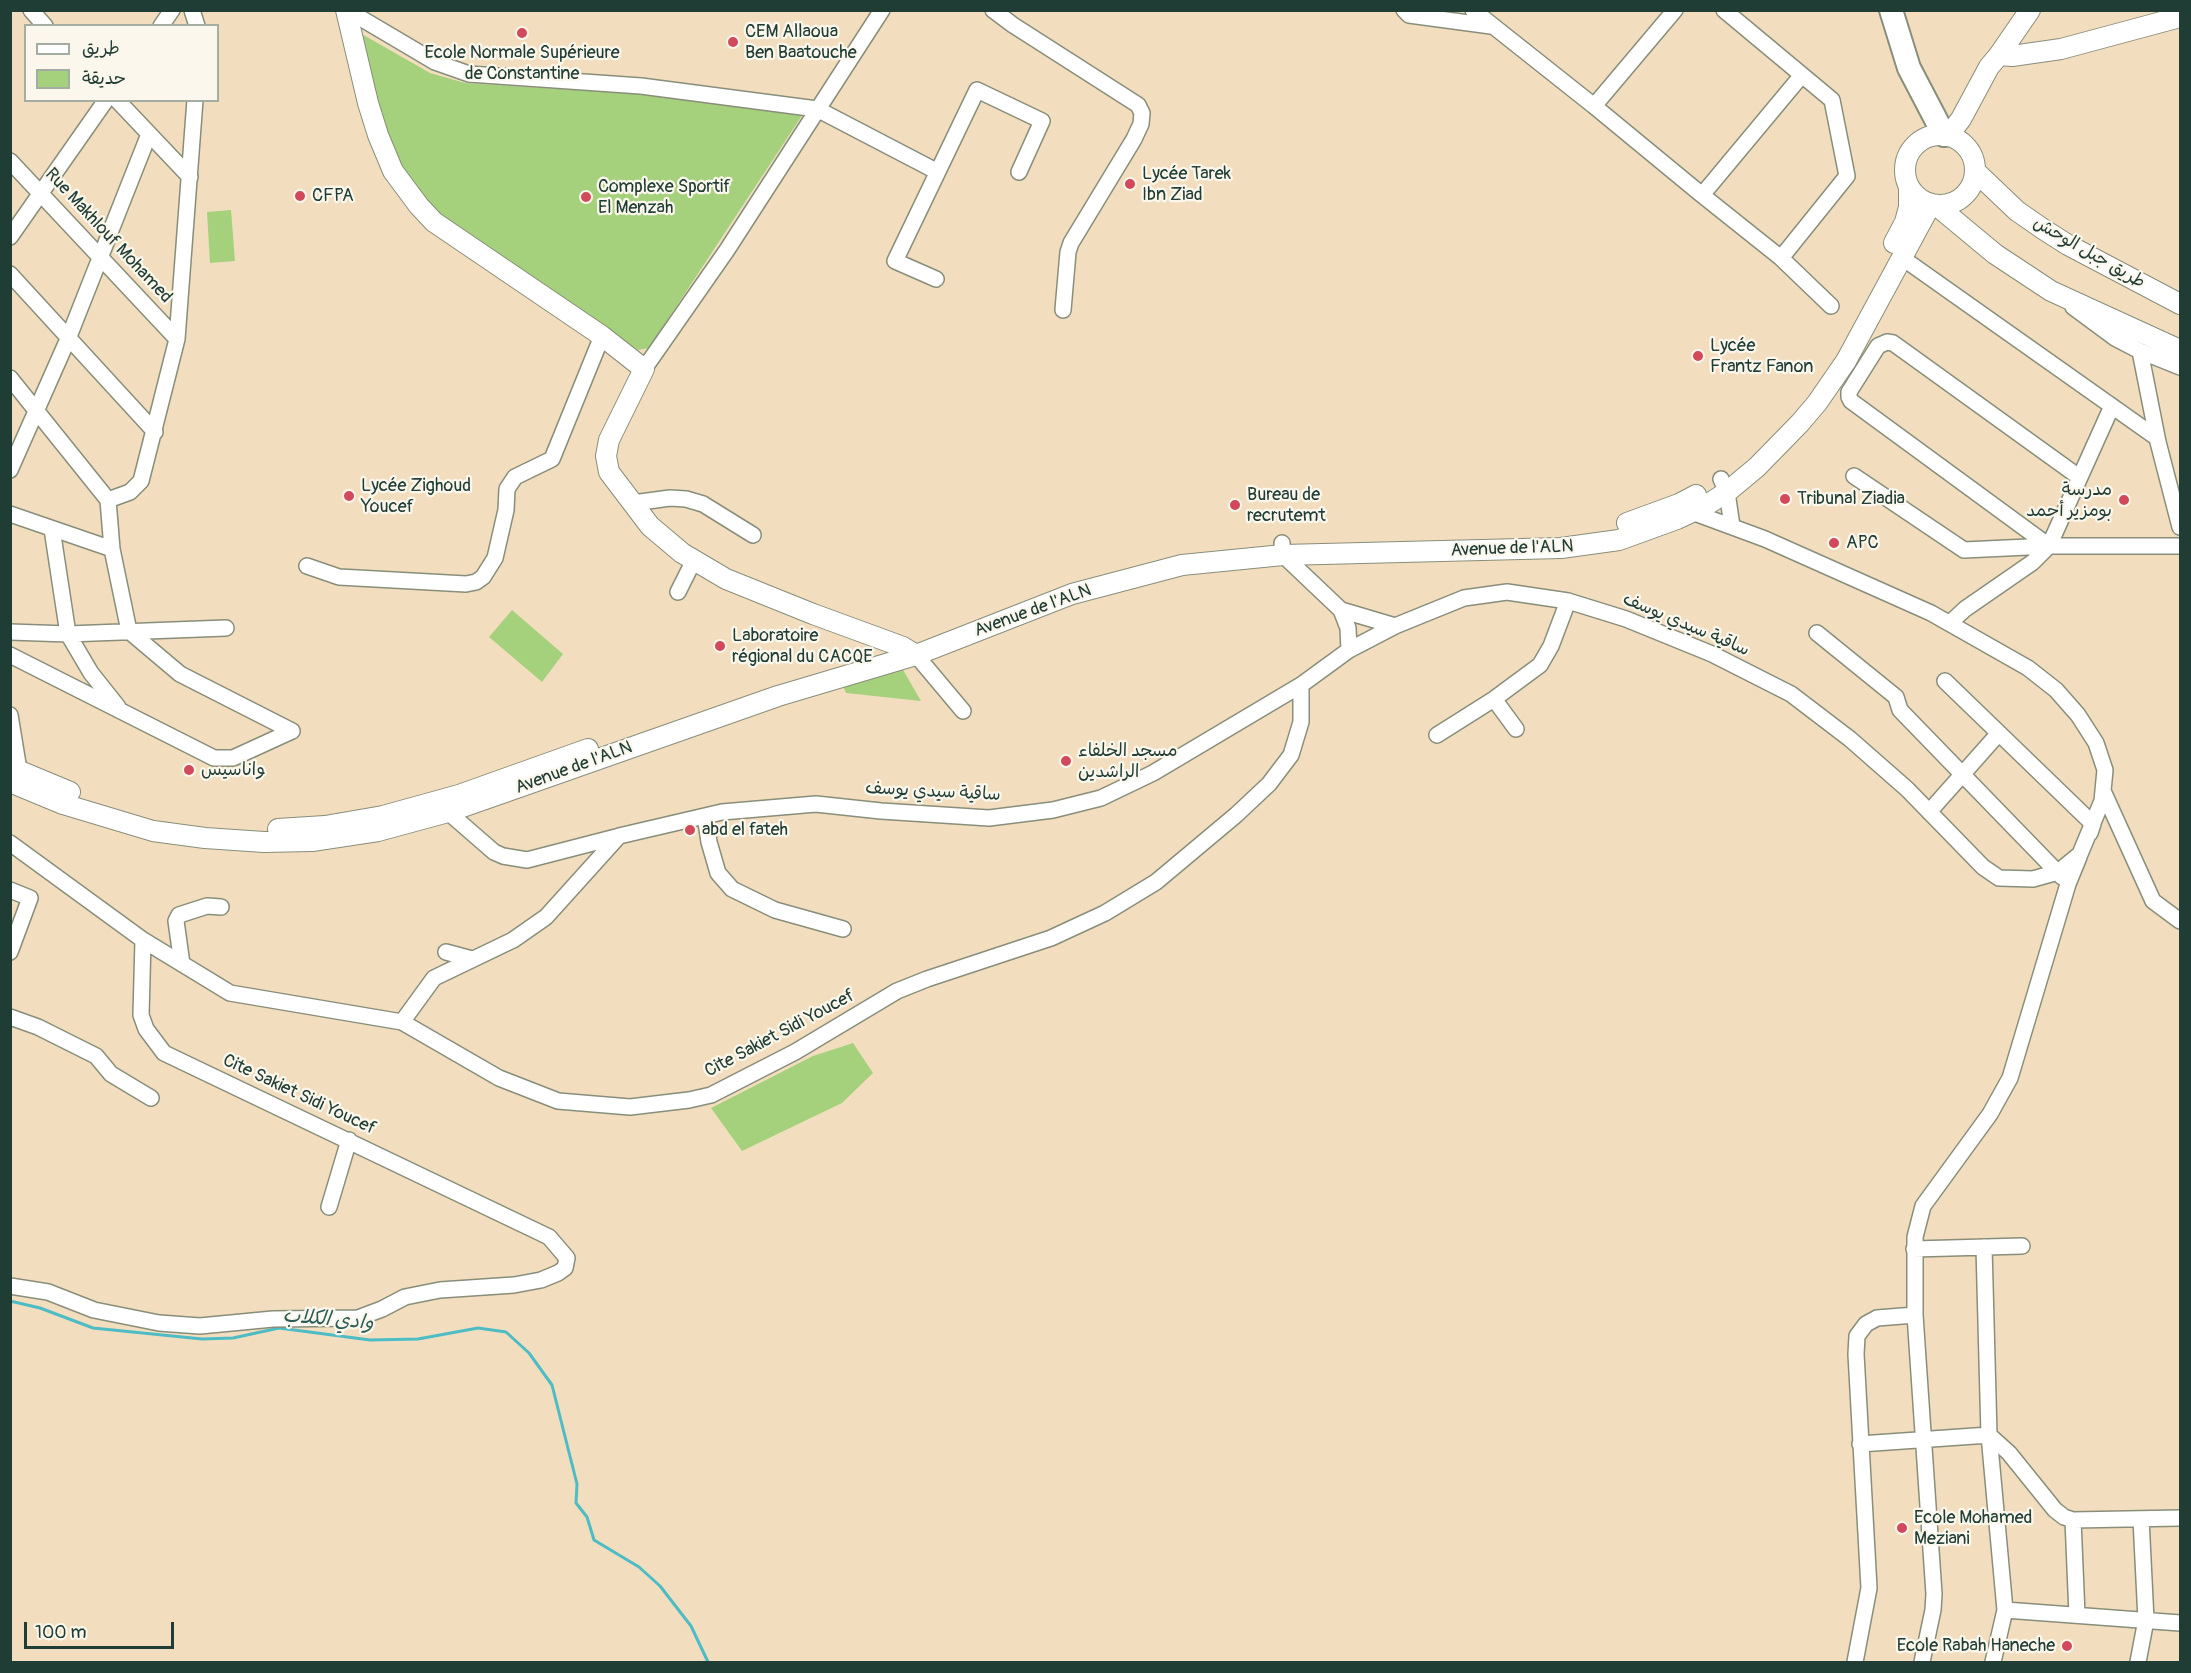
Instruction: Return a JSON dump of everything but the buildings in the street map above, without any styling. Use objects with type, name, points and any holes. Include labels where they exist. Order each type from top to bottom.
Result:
[{"type":"highway","points":[[1891,10],[1909,68],[1946,136]]},
{"type":"main road","points":[[1946,136],[1961,119],[1989,67],[2030,10]]},
{"type":"main road","points":[[347,11],[371,114],[385,155],[404,188],[434,222],[602,336],[644,369],[609,440],[606,456],[609,472],[651,526],[682,553],[726,579],[910,651]]},
{"type":"main road","points":[[1999,55],[2012,56],[2061,49],[2181,17]]},
{"type":"main road","points":[[1966,146],[1972,123],[1998,71],[1999,55]]},
{"type":"main road","points":[[1724,486],[1793,418],[1825,378],[1905,222],[1909,207],[1906,166],[1911,152],[1916,145],[1929,137],[1946,136],[1966,146],[1971,153],[1975,171],[1972,185],[1963,197],[1950,204],[1933,204]]},
{"type":"main road","name":"طريق جبل الوحش","points":[[1975,171],[2017,211],[2043,229],[2181,304]]},
{"type":"main road","points":[[1909,186],[1922,200],[1933,204],[1995,254],[2051,291],[2181,351]]},
{"type":"main road","points":[[15,780],[63,790],[135,813],[184,823],[233,828],[279,829],[325,826],[445,806],[783,682],[910,651],[1071,582],[1186,552],[1282,549],[1338,539],[1583,534],[1688,507],[1757,467],[1855,365],[1900,257],[1933,204]]},
{"type":"street","points":[[31,10],[43,24]]},
{"type":"street","points":[[162,24],[172,10]]},
{"type":"street","points":[[644,369],[727,250],[882,10]]},
{"type":"street","points":[[993,10],[1013,26],[1138,105],[1142,113],[1141,124],[1134,139],[1068,252],[1064,310]]},
{"type":"street","points":[[1404,10],[1409,15],[1491,26]]},
{"type":"street","points":[[1473,10],[1781,258],[1831,306]]},
{"type":"street","points":[[1594,106],[1675,10]]},
{"type":"street","points":[[1724,10],[1832,100],[1847,176],[1781,258]]},
{"type":"street","points":[[347,11],[435,62],[469,74],[641,86],[817,109],[936,171]]},
{"type":"street","points":[[1702,195],[1802,75]]},
{"type":"street","points":[[936,279],[895,261],[936,171],[977,90],[1042,121],[1019,172]]},
{"type":"street","points":[[10,237],[104,102]]},
{"type":"street","points":[[119,102],[190,177]]},
{"type":"street","points":[[108,500],[130,492],[141,481],[177,339],[195,102]]},
{"type":"street","points":[[10,470],[68,339],[149,134]]},
{"type":"street","name":"Rue Makhlouf Mohamed","points":[[10,161],[177,339]]},
{"type":"street","points":[[1900,257],[2157,438]]},
{"type":"street","points":[[10,274],[155,432]]},
{"type":"street","points":[[2051,291],[2115,338],[2140,351],[2181,367]]},
{"type":"street","points":[[307,566],[339,577],[466,584],[476,582],[483,577],[495,558],[506,510],[507,489],[515,477],[552,459],[602,336]]},
{"type":"street","points":[[2049,546],[1851,401],[1849,392],[1855,365],[1878,345],[1893,343],[2079,477]]},
{"type":"street","points":[[2140,351],[2157,438],[2181,527]]},
{"type":"street","points":[[10,378],[108,500],[112,549],[129,631],[180,674],[292,731],[233,758],[214,758],[10,655]]},
{"type":"street","points":[[1950,623],[1965,609],[2033,562],[2049,546],[2112,406]]},
{"type":"street","points":[[1854,477],[1964,549],[2049,546],[2181,546]]},
{"type":"street","points":[[1724,486],[1732,526]]},
{"type":"street","points":[[633,503],[670,498],[686,499],[703,504],[753,535]]},
{"type":"street","name":"ساقية سيدي يوسف","points":[[445,806],[494,852],[527,860],[722,812],[816,804],[989,818],[1053,810],[1101,798],[1154,774],[1301,686],[1349,650],[1395,626],[1464,598],[1507,592],[1568,601],[1626,620],[1712,654],[1791,694],[1850,739],[1907,789],[1983,867],[1999,878],[2063,878],[2080,854],[2093,824],[2104,793],[2105,771],[2096,743],[2078,715],[2056,690],[2028,669],[1950,623],[1887,593],[1688,507]]},
{"type":"street","points":[[10,514],[112,549]]},
{"type":"street","points":[[52,529],[68,634],[91,673],[121,712]]},
{"type":"street","points":[[1282,549],[1341,610],[1348,628],[1349,650]]},
{"type":"street","points":[[678,592],[694,560]]},
{"type":"street","points":[[1437,735],[1494,699],[1540,665],[1551,646],[1568,601]]},
{"type":"street","points":[[1341,610],[1395,626]]},
{"type":"street","points":[[10,632],[68,634],[226,628]]},
{"type":"street","points":[[1817,633],[1896,697],[1900,710],[2063,878],[2010,1078],[1990,1114],[1923,1206],[1918,1221],[1914,1249],[1915,1316],[1934,1594],[1922,1662]]},
{"type":"street","points":[[910,651],[963,711]]},
{"type":"street","points":[[1945,681],[2093,824]]},
{"type":"street","name":"Cite Sakiet Sidi Youcef","points":[[10,843],[143,940],[230,993],[402,1022],[499,1078],[558,1101],[630,1107],[711,1095],[795,1052],[897,991],[1051,938],[1105,913],[1156,882],[1198,849],[1269,784],[1291,755],[1301,722],[1301,686]]},
{"type":"street","points":[[1494,699],[1516,729]]},
{"type":"street","points":[[10,715],[15,780]]},
{"type":"street","points":[[1929,812],[1999,733]]},
{"type":"street","points":[[2104,793],[2153,901],[2161,909],[2181,921]]},
{"type":"street","points":[[705,816],[709,842],[718,873],[732,888],[775,910],[843,929]]},
{"type":"street","points":[[402,1022],[434,978],[513,940],[546,917],[619,836]]},
{"type":"street","points":[[10,890],[30,898],[11,950]]},
{"type":"street","points":[[182,964],[176,921],[179,915],[207,906],[221,907]]},
{"type":"street","name":"Cite Sakiet Sidi Youcef","points":[[10,1286],[48,1293],[94,1310],[159,1323],[200,1326],[273,1319],[346,1320],[374,1312],[405,1298],[440,1290],[514,1285],[541,1280],[565,1268],[567,1258],[549,1237],[525,1224],[164,1053],[146,1029],[141,1015],[143,940]]},
{"type":"street","points":[[446,952],[472,959]]},
{"type":"street","points":[[10,1017],[38,1027],[96,1056],[111,1074],[151,1098]]},
{"type":"street","points":[[329,1207],[349,1140]]},
{"type":"street","points":[[1914,1249],[2022,1246]]},
{"type":"street","points":[[1984,1248],[1989,1435],[2004,1610],[1993,1662]]},
{"type":"street","points":[[1856,1662],[1869,1588],[1860,1444],[1857,1335],[1866,1324],[1877,1318],[1915,1316]]},
{"type":"street","points":[[1860,1444],[1989,1435],[2009,1453],[2055,1510],[2064,1517],[2073,1520],[2181,1518]]},
{"type":"street","points":[[2138,1662],[2146,1620],[2141,1519]]},
{"type":"street","points":[[2073,1520],[2077,1615]]},
{"type":"street","points":[[2004,1610],[2181,1623]]},
{"type":"green space","name":"Complexe Sportif El Menzah","points":[[360,33],[430,73],[465,83],[637,94],[803,114],[649,348],[638,350],[434,211],[396,157],[378,110]]},
{"type":"green space","points":[[231,210],[235,261],[210,263],[207,212]]},
{"type":"green space","points":[[512,610],[563,654],[542,682],[489,637]]},
{"type":"green space","points":[[902,668],[921,701],[846,693],[843,686]]},
{"type":"green space","points":[[853,1043],[873,1073],[842,1103],[742,1151],[711,1108],[813,1056]]},
{"type":"waterway","name":"وادي الكلاب","points":[[10,1301],[40,1308],[93,1328],[202,1339],[233,1338],[279,1328],[370,1340],[418,1339],[478,1328],[506,1332],[529,1353],[552,1385],[577,1484],[576,1503],[587,1517],[594,1540],[639,1567],[660,1586],[691,1626],[708,1662]]},
{"type":"place","name":"Ecole Normale Supérieure de Constantine","points":[[522,33]]},
{"type":"place","name":"CEM Allaoua Ben Baatouche","points":[[733,42]]},
{"type":"place","name":"Lycée Tarek Ibn Ziad","points":[[1130,184]]},
{"type":"place","name":"CFPA","points":[[300,196]]},
{"type":"place","name":"Complexe Sportif El Menzah","points":[[586,197]]},
{"type":"place","name":"Lycée Frantz Fanon","points":[[1698,356]]},
{"type":"place","name":"Lycée Zighoud Youcef","points":[[349,496]]},
{"type":"place","name":"Tribunal Ziadia","points":[[1785,499]]},
{"type":"place","name":"مدرسة بومزير أحمد","points":[[2124,500]]},
{"type":"place","name":"Bureau de recrutemt","points":[[1235,505]]},
{"type":"place","name":"APC","points":[[1834,543]]},
{"type":"place","name":"Laboratoire régional du CACQE","points":[[720,646]]},
{"type":"place","name":"مسجد الخلفاء الراشدين","points":[[1066,761]]},
{"type":"place","name":"واناسيس","points":[[189,770]]},
{"type":"place","name":"abd el fateh","points":[[690,830]]},
{"type":"place","name":"Ecole Mohamed Meziani","points":[[1902,1528]]},
{"type":"place","name":"Ecole Rabah Haneche","points":[[2067,1646]]}]
